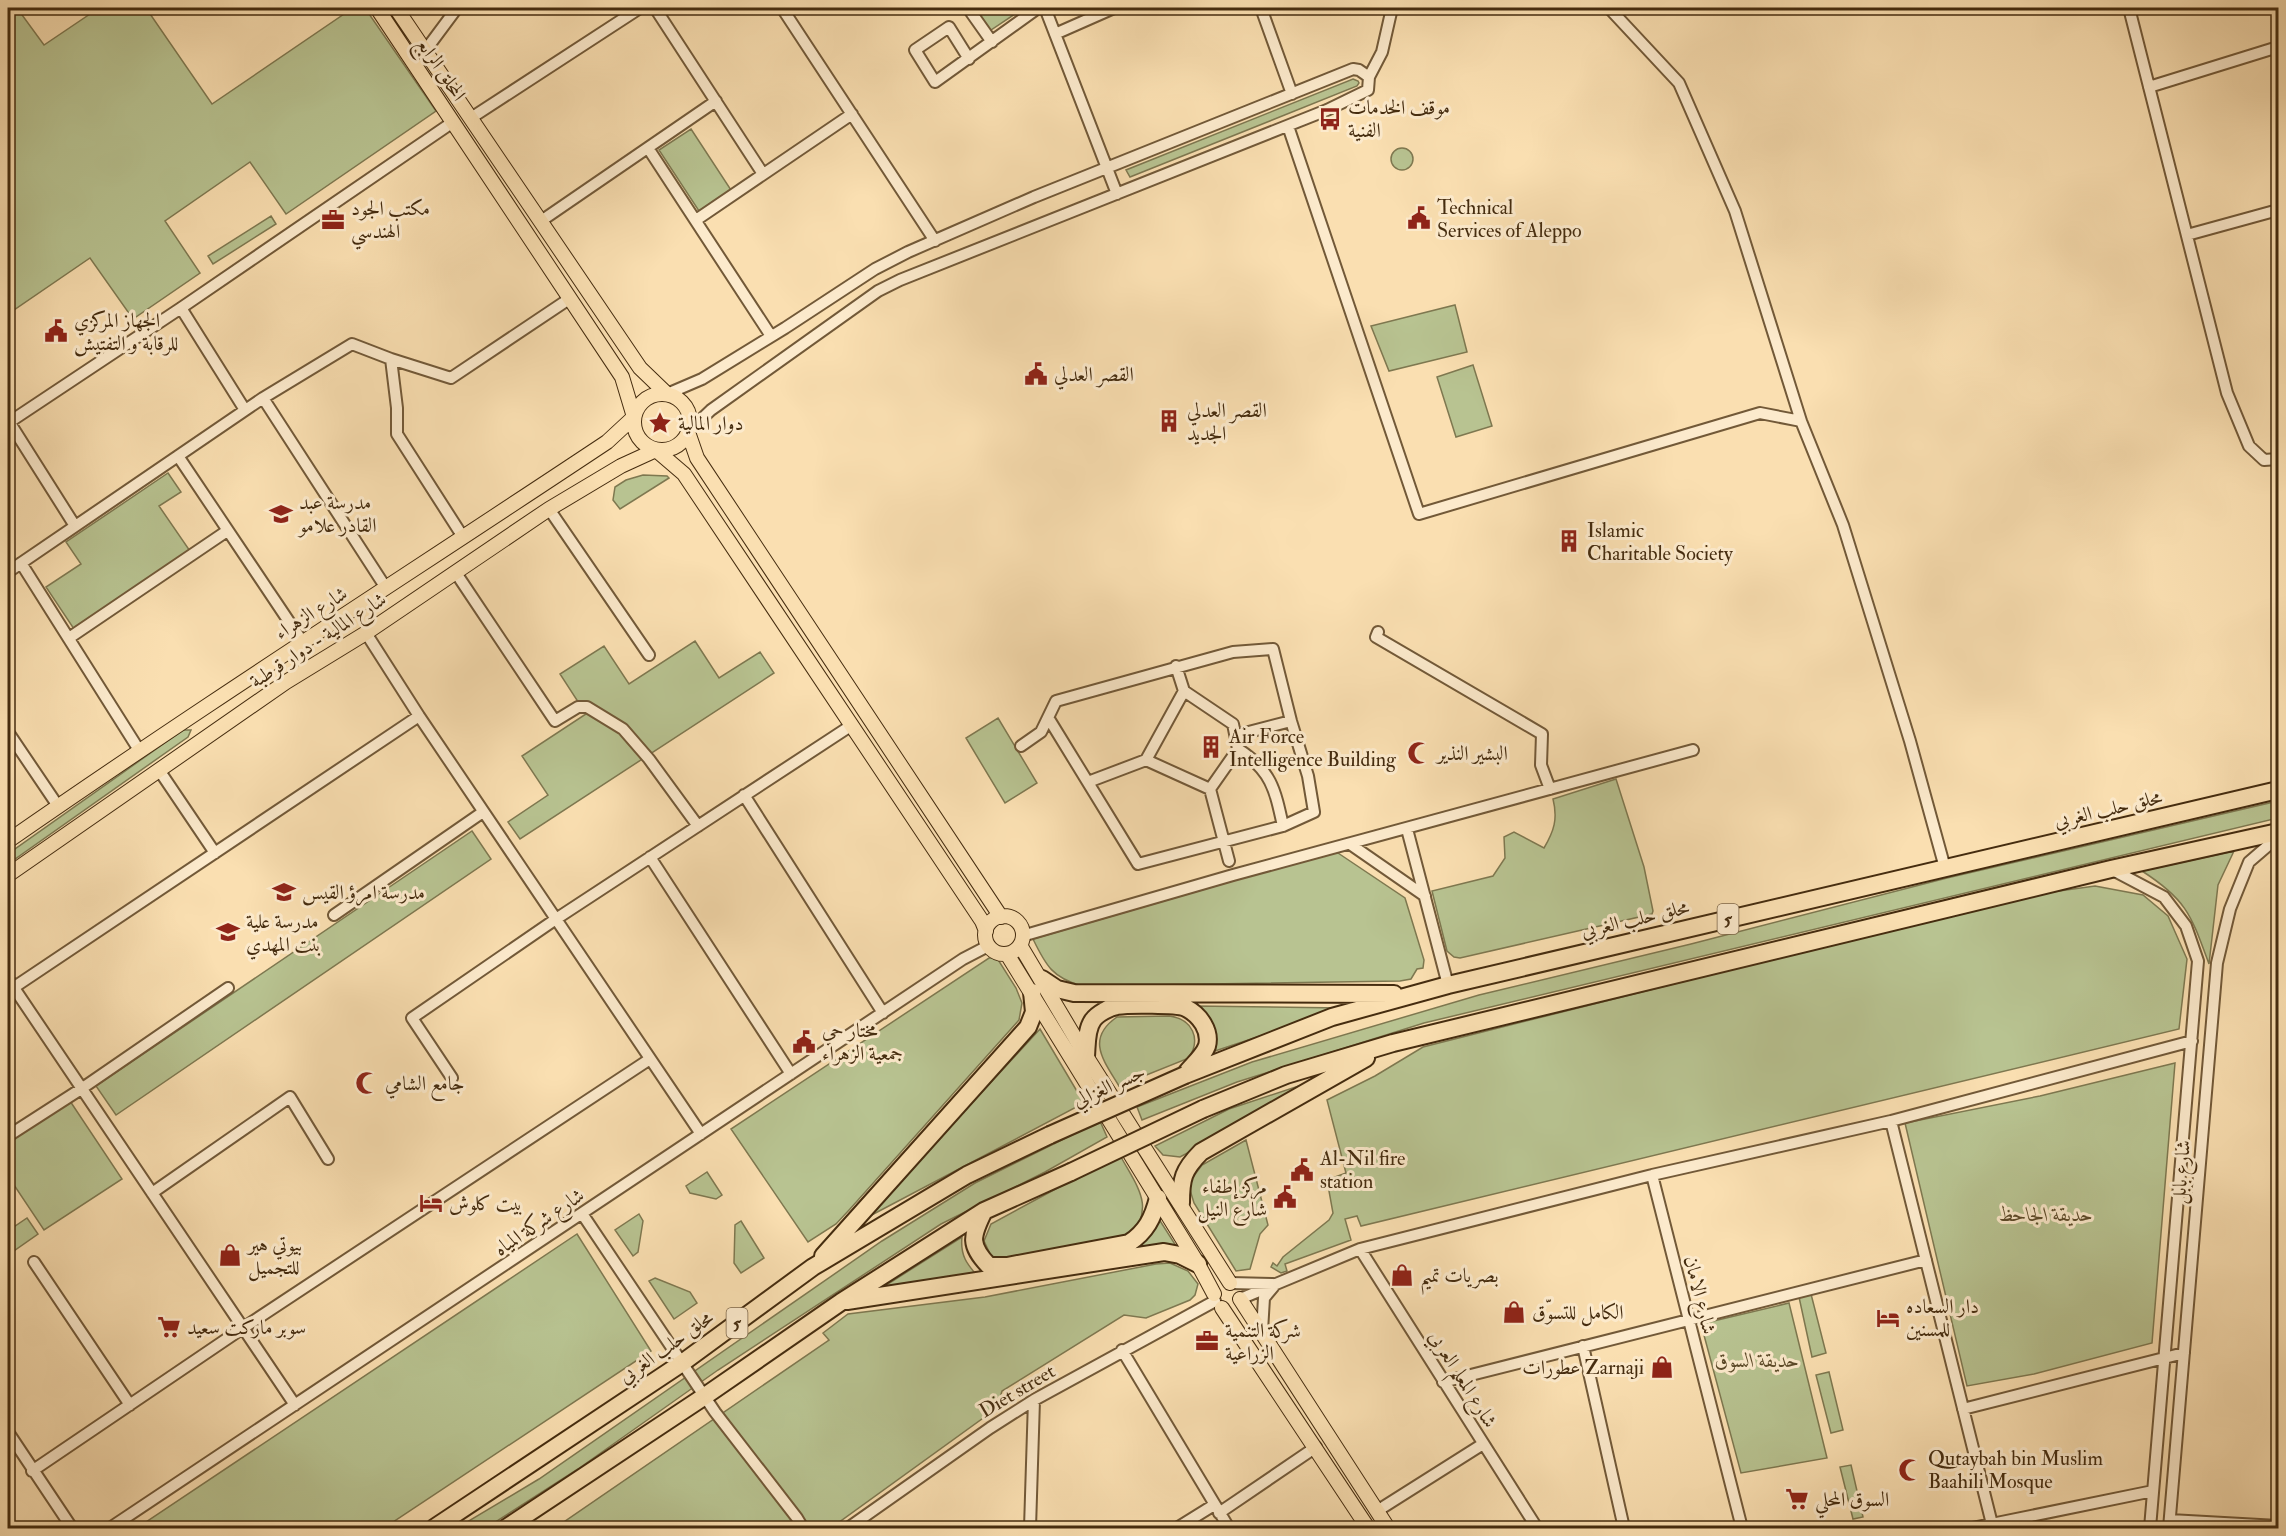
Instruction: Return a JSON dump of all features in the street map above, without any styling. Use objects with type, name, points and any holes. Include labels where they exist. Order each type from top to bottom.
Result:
[{"type":"highway","name":"محلق حلب الغربي","points":[[1185,1075],[1332,1017],[1448,985],[2278,790]]},
{"type":"highway","name":"5","points":[[506,1528],[705,1396],[841,1302],[984,1211],[1203,1109],[1286,1075],[1393,1043],[2111,869],[2278,832]]},
{"type":"highway","points":[[813,1267],[1028,1027],[1034,1011],[1037,985],[1074,993],[1416,994]]},
{"type":"highway","points":[[1086,1056],[1088,1032],[1093,1020],[1104,1012],[1117,1006],[1170,1005],[1186,1008],[1200,1018],[1208,1031],[1207,1047],[1185,1075]]},
{"type":"highway","points":[[1182,1203],[1181,1181],[1189,1164],[1201,1152],[1393,1043]]},
{"type":"highway","name":"جسر الغزالي","points":[[1050,1135],[1185,1075]]},
{"type":"highway","name":"محلق حلب الغربي","points":[[434,1528],[682,1363],[813,1267],[967,1175],[1050,1135]]},
{"type":"highway","points":[[984,1211],[974,1238],[976,1252],[989,1266],[1007,1266],[1129,1243],[1140,1235],[1153,1216],[1158,1198]]},
{"type":"highway","points":[[841,1302],[1164,1252],[1180,1254],[1198,1264]]},
{"type":"main road","name":"المحلق الرابع","points":[[377,8],[622,377],[634,417]]},
{"type":"main road","points":[[396,8],[640,368],[667,394],[675,397],[687,408],[690,424],[688,432],[679,445],[672,449],[656,450]]},
{"type":"main road","points":[[667,394],[650,397],[637,409],[634,425],[641,441],[656,450],[684,474],[982,921],[988,946],[997,952],[1007,954],[1037,985],[1086,1056],[1182,1203],[1230,1283],[1237,1287],[1240,1299],[1388,1528]]},
{"type":"main road","name":"شارع الزهراء","points":[[8,841],[198,710],[607,442],[634,417]]},
{"type":"main road","points":[[688,432],[697,458],[1001,917]]},
{"type":"main road","name":"شارع المالية - دوار قرطبة","points":[[8,875],[286,682],[366,633],[549,509],[621,466],[656,450]]},
{"type":"main road","points":[[198,710],[212,733]]},
{"type":"main road","points":[[986,931],[991,921],[1001,917],[1016,921],[1037,985],[1198,1264],[1217,1301],[1368,1528]]},
{"type":"main road","points":[[1007,954],[1021,940]]},
{"type":"main road","points":[[1217,1301],[1221,1283],[1230,1283]]},
{"type":"main road","points":[[1217,1301],[1231,1308],[1240,1299]]},
{"type":"street","points":[[425,51],[457,8]]},
{"type":"street","points":[[471,118],[640,8]]},
{"type":"street","points":[[655,8],[764,174]]},
{"type":"street","points":[[782,8],[935,241]]},
{"type":"street","points":[[968,8],[992,42]]},
{"type":"street","points":[[969,59],[950,27],[915,50],[935,82],[969,59],[1038,8]]},
{"type":"street","points":[[1045,8],[1117,194]]},
{"type":"street","points":[[1055,34],[1114,8]]},
{"type":"street","points":[[1261,8],[1292,94]]},
{"type":"street","points":[[688,432],[711,410],[878,291],[900,280],[1360,96],[1368,90],[1369,77],[1382,52],[1392,8]]},
{"type":"street","points":[[1609,8],[1679,83],[1735,211],[1801,421],[1843,525],[1910,741],[1946,868]]},
{"type":"street","points":[[2129,8],[2228,393],[2249,446],[2264,460],[2278,459]]},
{"type":"street","points":[[2150,87],[2278,47]]},
{"type":"street","points":[[667,394],[702,379],[874,269],[935,241],[1034,197],[1353,69],[1369,77]]},
{"type":"street","points":[[541,221],[716,101]]},
{"type":"street","points":[[696,220],[852,114]]},
{"type":"street","points":[[75,526],[8,422],[181,309],[453,122]]},
{"type":"street","points":[[1288,126],[1419,514],[1760,413],[1801,421]]},
{"type":"street","points":[[648,148],[771,336]]},
{"type":"street","points":[[2187,235],[2278,210]]},
{"type":"street","points":[[8,572],[263,398],[352,344],[451,378],[569,299]]},
{"type":"street","points":[[181,309],[245,410]]},
{"type":"street","points":[[391,359],[397,408],[397,434],[463,537]]},
{"type":"street","points":[[263,398],[387,588]]},
{"type":"street","points":[[178,456],[302,641]]},
{"type":"street","points":[[549,509],[649,655]]},
{"type":"street","points":[[69,638],[227,531]]},
{"type":"street","points":[[21,563],[139,750]]},
{"type":"street","points":[[456,573],[555,721],[578,707],[587,707],[623,729],[649,759],[698,826]]},
{"type":"street","points":[[1378,632],[1376,637],[1542,734],[1541,765],[1550,789]]},
{"type":"street","points":[[366,633],[483,812],[701,1134]]},
{"type":"street","points":[[1021,746],[1041,732],[1056,701],[1233,652],[1273,649],[1308,776],[1314,812],[1282,826],[1138,864],[1049,719]]},
{"type":"street","points":[[1176,666],[1184,692],[1233,724],[1237,735],[1238,749],[1210,789],[1229,861]]},
{"type":"street","points":[[1088,782],[1146,760],[1184,692]]},
{"type":"street","points":[[296,1405],[10,984],[215,853],[419,716]]},
{"type":"street","points":[[1237,735],[1291,721]]},
{"type":"street","points":[[452,1078],[412,1018],[556,919],[852,725]]},
{"type":"street","points":[[8,732],[58,806]]},
{"type":"street","points":[[1238,749],[1261,767],[1270,779],[1282,826]]},
{"type":"street","points":[[1021,940],[1233,875],[1693,750]]},
{"type":"street","points":[[1146,760],[1210,789]]},
{"type":"street","points":[[159,770],[215,853]]},
{"type":"street","points":[[744,795],[883,1013]]},
{"type":"street","points":[[334,915],[483,812]]},
{"type":"street","points":[[1407,829],[1448,985]]},
{"type":"street","name":"شارع بابل","points":[[2170,1524],[2216,974],[2230,909],[2249,862],[2278,837]]},
{"type":"street","points":[[1350,844],[1425,896]]},
{"type":"street","points":[[651,857],[791,1074]]},
{"type":"street","points":[[2111,869],[2164,897],[2186,926],[2198,961],[2150,1528]]},
{"type":"street","name":"شارع شركة المياه","points":[[110,1528],[583,1215],[963,959],[988,946]]},
{"type":"street","points":[[2197,971],[2216,974]]},
{"type":"street","points":[[8,1136],[228,988]]},
{"type":"street","points":[[1240,1299],[1360,1249],[1652,1175],[1891,1121],[2192,1041]]},
{"type":"street","points":[[32,1471],[243,1328],[650,1059]]},
{"type":"street","points":[[152,1193],[290,1097],[328,1158]]},
{"type":"street","points":[[1891,1121],[1992,1524]]},
{"type":"street","name":"شارع الامان","points":[[1652,1175],[1687,1320],[1742,1528]]},
{"type":"street","points":[[583,1215],[705,1396],[803,1528]]},
{"type":"street","name":"شارع المعلم العربي","points":[[1360,1249],[1537,1528]]},
{"type":"street","points":[[1443,1382],[1926,1260]]},
{"type":"street","points":[[34,1262],[130,1405]]},
{"type":"street","points":[[1230,1283],[1276,1284]]},
{"type":"street","points":[[1262,1331],[1264,1298],[1276,1284]]},
{"type":"street","name":"Diet street","points":[[848,1528],[990,1428],[1034,1400],[1122,1350],[1217,1301]]},
{"type":"street","points":[[1583,1346],[1624,1528]]},
{"type":"street","points":[[1122,1350],[1229,1528]]},
{"type":"street","points":[[1963,1409],[2184,1353]]},
{"type":"street","points":[[1030,1528],[1034,1400]]},
{"type":"street","points":[[8,1432],[72,1528]]},
{"type":"street","points":[[1377,1512],[1483,1444]]},
{"type":"street","points":[[1177,1528],[1217,1509],[1316,1448]]},
{"type":"street","points":[[1972,1528],[2153,1491]]},
{"type":"street","points":[[2170,1524],[2278,1526]]},
{"type":"green space","points":[[8,8],[17,8],[44,45],[99,8],[146,8],[212,104],[353,8],[365,8],[436,111],[286,214],[250,162],[165,221],[200,273],[133,319],[90,258],[8,314]]},
{"type":"green space","points":[[967,8],[1024,8],[985,34]]},
{"type":"green space","points":[[1353,79],[1358,81],[1357,86],[1130,177],[1126,170]]},
{"type":"green space","points":[[691,129],[731,190],[699,211],[659,150]]},
{"type":"green space","points":[[1402,148],[1410,151],[1413,159],[1410,167],[1402,170],[1394,167],[1391,159],[1394,151]]},
{"type":"green space","points":[[271,216],[276,224],[213,264],[208,256]]},
{"type":"green space","points":[[1455,305],[1467,352],[1389,371],[1371,326]]},
{"type":"green space","points":[[1473,365],[1492,426],[1456,437],[1437,377]]},
{"type":"green space","points":[[168,473],[181,492],[159,506],[190,551],[74,629],[46,587],[81,564],[66,542]]},
{"type":"green space","points":[[643,475],[669,478],[620,509],[613,500],[615,487],[626,480]]},
{"type":"green space","points":[[695,641],[719,678],[760,652],[774,673],[520,839],[508,822],[548,795],[522,756],[586,714],[560,674],[604,646],[629,684]]},
{"type":"green space","points":[[998,718],[1037,783],[1005,803],[966,738]]},
{"type":"green space","points":[[183,730],[191,730],[188,737],[8,864],[8,854]]},
{"type":"green space","points":[[1616,779],[1644,867],[1652,914],[1460,958],[1454,957],[1447,951],[1432,891],[1493,876],[1505,858],[1504,837],[1514,832],[1544,848],[1554,825],[1553,799]]},
{"type":"green space","points":[[2278,801],[2278,818],[1424,1023],[1237,1082],[1142,1120],[1137,1107],[1252,1062],[1479,995],[1691,944],[1947,878]]},
{"type":"green space","points":[[472,831],[491,859],[116,1115],[96,1086]]},
{"type":"green space","points":[[1335,851],[1405,898],[1424,960],[1423,968],[1417,969],[1411,979],[1082,986],[1057,975],[1042,957],[1033,939]]},
{"type":"green space","points":[[2234,851],[2218,885],[2209,964],[2186,910],[2169,891],[2142,871]]},
{"type":"green space","points":[[2095,886],[2143,895],[2168,916],[2187,959],[2179,1029],[1361,1226],[1357,1216],[1345,1219],[1351,1240],[1285,1264],[1287,1271],[1281,1273],[1271,1267],[1273,1263],[1277,1266],[1283,1257],[1329,1220],[1333,1213],[1327,1180],[1346,1173],[1327,1100],[1375,1076],[1423,1047],[2023,896]]},
{"type":"green space","points":[[989,958],[997,958],[1016,988],[1022,1003],[1019,1020],[836,1224],[808,1242],[731,1129]]},
{"type":"green space","points":[[1194,1006],[1344,1008],[1212,1052]]},
{"type":"green space","points":[[1169,1016],[1184,1021],[1193,1031],[1193,1051],[1189,1058],[1119,1086],[1100,1050],[1102,1034],[1107,1025],[1117,1017]]},
{"type":"green space","points":[[1040,1029],[1084,1103],[866,1218]]},
{"type":"green space","name":"حديقة الجاحظ","points":[[2175,1063],[2152,1343],[2034,1374],[1967,1386],[1905,1123],[2040,1096]]},
{"type":"green space","points":[[1335,1074],[1180,1157],[1163,1155],[1155,1146],[1229,1109]]},
{"type":"green space","points":[[70,1101],[122,1179],[44,1230],[8,1176],[8,1143]]},
{"type":"green space","points":[[1100,1121],[1107,1137],[1045,1172],[941,1224],[718,1370],[578,1469],[486,1528],[457,1528],[539,1479],[882,1241],[975,1183]]},
{"type":"green space","points":[[1246,1140],[1268,1225],[1260,1234],[1250,1269],[1236,1271],[1194,1203],[1190,1181],[1202,1165]]},
{"type":"green space","points":[[1121,1157],[1138,1188],[1143,1208],[1136,1228],[1128,1239],[1001,1259],[991,1256],[984,1241],[991,1224]]},
{"type":"green space","points":[[707,1172],[722,1195],[716,1199],[690,1193],[686,1186]]},
{"type":"green space","points":[[639,1214],[643,1221],[638,1252],[633,1256],[615,1230]]},
{"type":"green space","points":[[1157,1216],[1178,1249],[1134,1249]]},
{"type":"green space","points":[[27,1218],[38,1234],[8,1255],[8,1231]]},
{"type":"green space","points":[[741,1221],[764,1258],[741,1273],[734,1263],[735,1225]]},
{"type":"green space","points":[[577,1234],[651,1351],[384,1528],[137,1528]]},
{"type":"green space","points":[[962,1237],[965,1259],[979,1278],[880,1289]]},
{"type":"green space","points":[[1170,1263],[1188,1271],[1198,1284],[1195,1295],[1190,1300],[1146,1318],[1124,1315],[1002,1391],[997,1408],[831,1528],[555,1528],[829,1340],[823,1333],[848,1314],[985,1297]]},
{"type":"green space","points":[[655,1278],[690,1292],[697,1303],[674,1319],[649,1281]]},
{"type":"green space","points":[[1811,1294],[1826,1353],[1812,1357],[1799,1297]]},
{"type":"green space","name":"حديقة السوق","points":[[1789,1303],[1827,1458],[1741,1473],[1701,1324]]},
{"type":"green space","points":[[1829,1372],[1843,1430],[1831,1433],[1816,1375]]},
{"type":"green space","points":[[1851,1465],[1863,1517],[1853,1519],[1840,1467]]},
{"type":"place","name":"موقف الخدمات الفنية","points":[[1330,119]]},
{"type":"place","name":"Technical Services of Aleppo","points":[[1419,218]]},
{"type":"place","name":"مكتب الجود الهندسي","points":[[333,220]]},
{"type":"place","name":"الجهاز المركزي للرقابة و التفتيش","points":[[56,331]]},
{"type":"place","name":"القصر العدلي","points":[[1036,374]]},
{"type":"place","name":"القصر العدلي الجديد","points":[[1169,421]]},
{"type":"place","name":"دوار المالية","points":[[660,423]]},
{"type":"place","name":"مدرسة عبد القادر علامو","points":[[281,514]]},
{"type":"place","name":"Islamic Charitable Society","points":[[1569,541]]},
{"type":"place","name":"Air Force Intelligence Building","points":[[1211,747]]},
{"type":"place","name":"البشير النذير","points":[[1419,753]]},
{"type":"place","name":"مدرسة امرؤ القيس","points":[[284,892]]},
{"type":"place","name":"مدرسة علية بنت المهدي","points":[[228,932]]},
{"type":"place","name":"مختار حي جمعية الزهراء","points":[[804,1042]]},
{"type":"place","name":"جامع الشامي","points":[[367,1083]]},
{"type":"place","name":"Al-Nil fire station","points":[[1302,1170]]},
{"type":"place","name":"مركز إطفاء شارع النيل","points":[[1285,1197]]},
{"type":"place","name":"بيت كلوش","points":[[431,1203]]},
{"type":"place","name":"بيوتي هير للتجميل","points":[[230,1255]]},
{"type":"place","name":"بصريات تميم","points":[[1402,1275]]},
{"type":"place","name":"الكامل للتسوّق","points":[[1514,1312]]},
{"type":"place","name":"دار السعاده للمسنين","points":[[1888,1318]]},
{"type":"place","name":"سوبر ماركت سعيد","points":[[169,1327]]},
{"type":"place","name":"شركة التنمية الزراعية","points":[[1207,1341]]},
{"type":"place","name":"عطورات Zarnaji","points":[[1662,1367]]},
{"type":"place","name":"Qutaybah bin Muslim Baahili Mosque","points":[[1910,1470]]},
{"type":"place","name":"السوق المحلي","points":[[1797,1499]]}]
